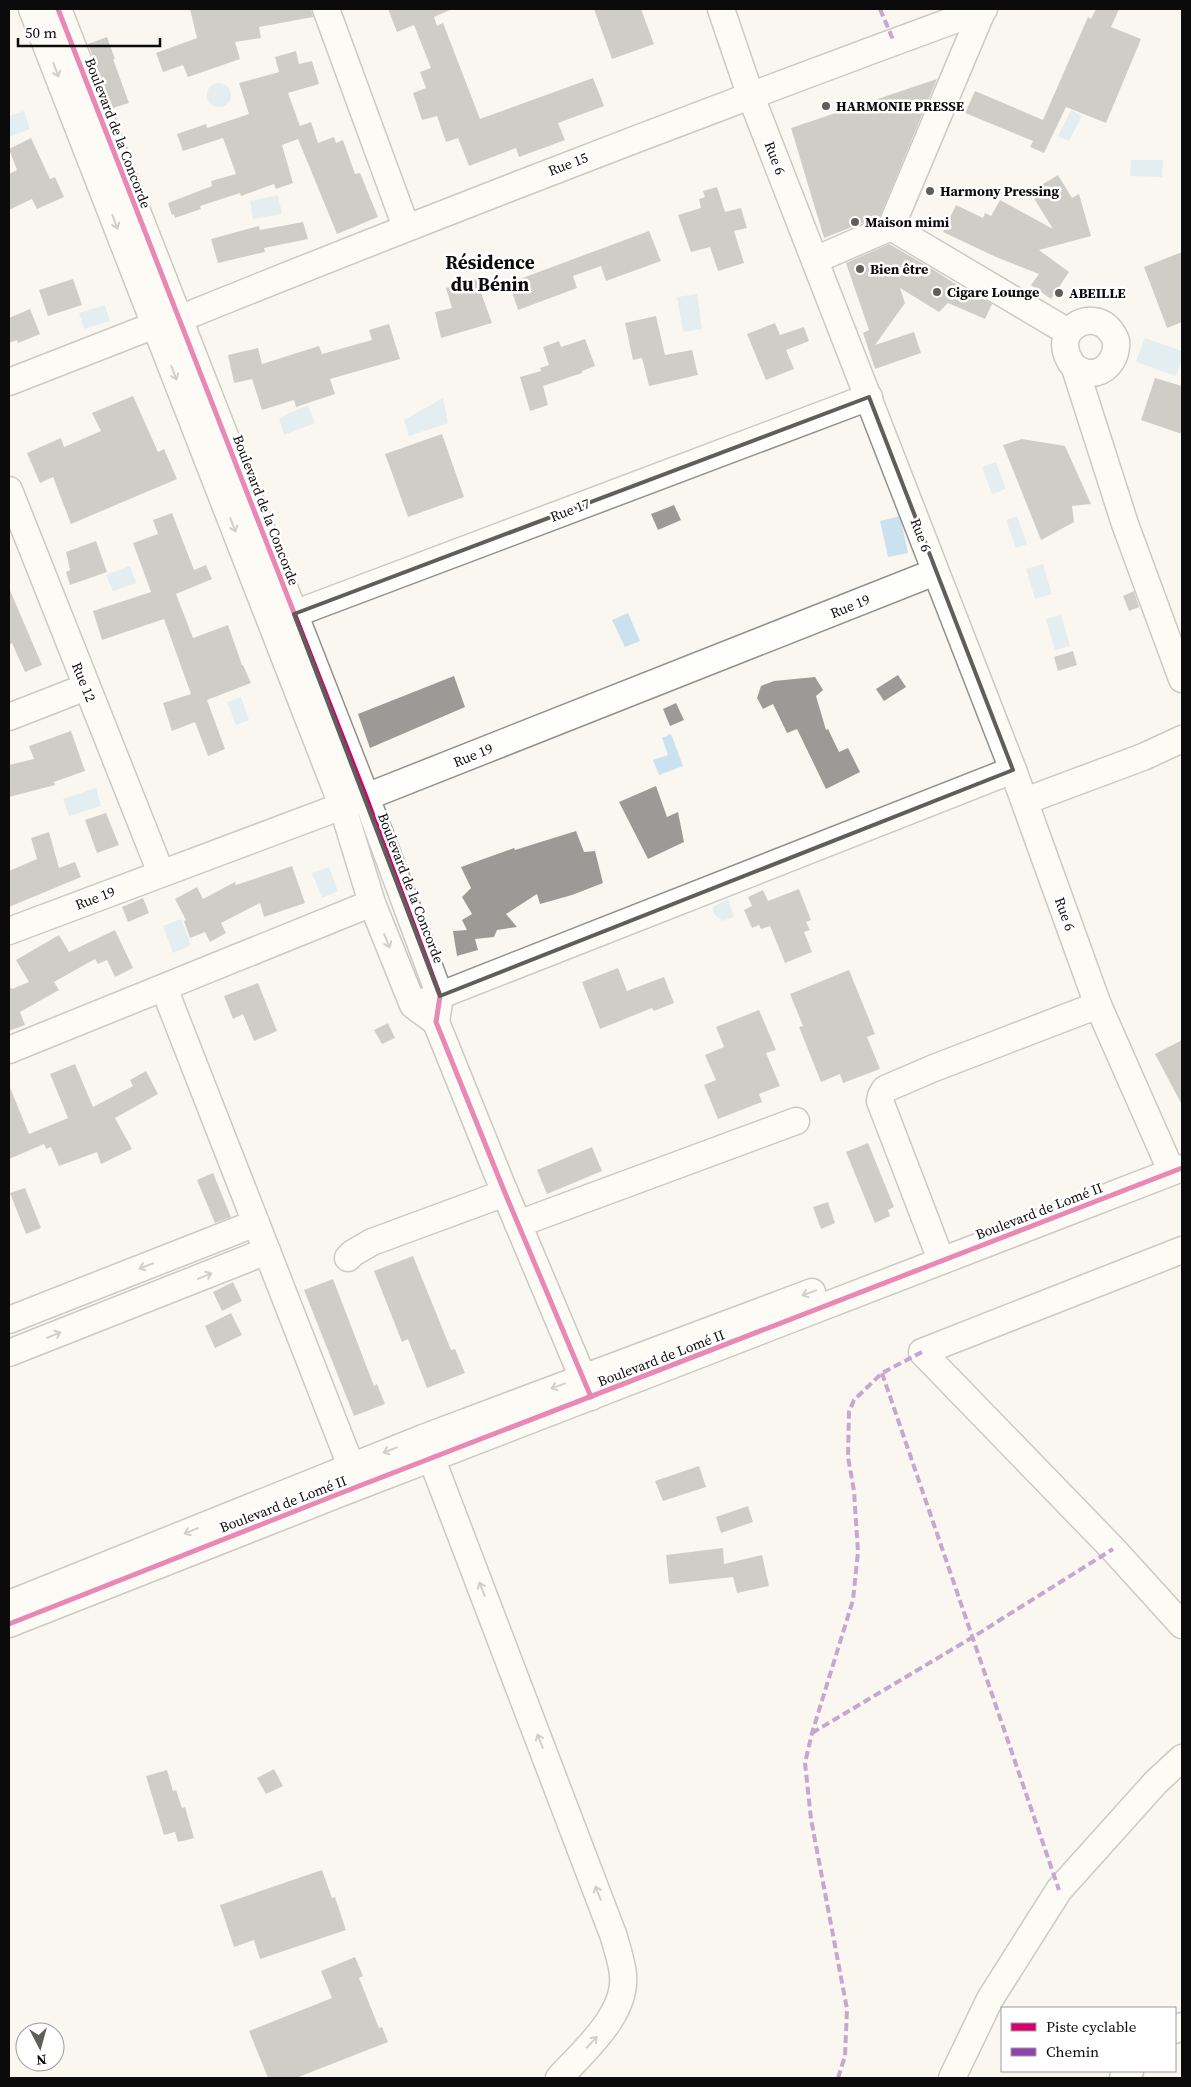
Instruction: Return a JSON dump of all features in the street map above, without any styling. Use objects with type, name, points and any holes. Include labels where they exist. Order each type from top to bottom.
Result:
[{"type":"street","name":"Boulevard de la Concorde","points":[[32,9],[167,322],[354,801],[440,996],[436,1022]]},
{"type":"street","name":"Boulevard de la Concorde","points":[[58,9],[167,322]]},
{"type":"street","points":[[326,9],[406,227]]},
{"type":"street","name":"Rue 6","points":[[721,9],[750,94],[1025,801],[1098,1005],[1177,1160]]},
{"type":"street","name":"Rue 15","points":[[9,382],[750,94],[984,9]]},
{"type":"street","points":[[815,260],[891,228],[984,9]]},
{"type":"street","points":[[891,228],[1068,332]]},
{"type":"street","points":[[1075,368],[1090,373],[1106,369],[1116,356],[1117,340],[1108,327],[1094,320],[1080,322],[1068,332],[1064,344],[1066,358],[1075,368],[1125,524],[1182,679]]},
{"type":"street","name":"Rue 17","points":[[282,617],[869,397]]},
{"type":"street","name":"Rue 12","points":[[9,490],[161,873]]},
{"type":"street","name":"Rue 19","points":[[9,931],[354,801],[935,572]]},
{"type":"street","points":[[9,717],[86,687]]},
{"type":"street","points":[[1025,801],[1143,757],[1182,739]]},
{"type":"street","points":[[413,1005],[1013,770]]},
{"type":"street","name":"Boulevard de la Concorde","points":[[354,801],[372,903],[413,1005]]},
{"type":"street","points":[[9,1050],[372,903]]},
{"type":"street","points":[[164,988],[351,1466]]},
{"type":"street","points":[[413,1005],[436,1022],[505,1193],[587,1387]]},
{"type":"street","points":[[938,1252],[880,1101],[880,1096],[885,1089],[934,1068],[1098,1005]]},
{"type":"street","points":[[518,1224],[796,1122]]},
{"type":"street","name":"Boulevard de Lomé II","points":[[9,1624],[217,1541],[428,1448],[1177,1160]]},
{"type":"street","points":[[348,1258],[372,1242],[505,1193]]},
{"type":"street","points":[[9,1320],[256,1223]]},
{"type":"street","points":[[1182,1250],[922,1352],[1113,1549],[1182,1625]]},
{"type":"street","points":[[9,1353],[267,1251]]},
{"type":"street","points":[[428,1448],[614,1936],[623,1976],[619,2001],[606,2027],[559,2078]]},
{"type":"street","name":"Boulevard de Lomé II","points":[[9,1604],[351,1466],[428,1448]]},
{"type":"street","points":[[952,2078],[990,1999],[1059,1890],[1156,1782],[1182,1758]]},
{"type":"highlighted area","points":[[869,397],[1013,770],[440,996],[294,614]]},
{"type":"water","points":[[219,83],[227,87],[231,95],[227,103],[219,107],[211,103],[207,95],[211,87]]},
{"type":"water","points":[[1071,110],[1082,116],[1069,141],[1058,136]]},
{"type":"water","points":[[24,111],[30,129],[9,137],[9,116]]},
{"type":"water","points":[[1131,160],[1163,160],[1162,177],[1130,176]]},
{"type":"water","points":[[278,195],[282,214],[253,219],[250,201]]},
{"type":"water","points":[[697,294],[702,329],[683,332],[677,297]]},
{"type":"water","points":[[105,305],[110,321],[84,329],[79,313]]},
{"type":"water","points":[[1145,338],[1182,351],[1182,360],[1176,376],[1136,362]]},
{"type":"water","points":[[443,398],[448,423],[409,436],[404,420]]},
{"type":"water","points":[[308,405],[315,423],[284,435],[279,418]]},
{"type":"water","points":[[996,462],[1006,489],[992,494],[982,467]]},
{"type":"water","points":[[900,516],[908,553],[888,557],[880,521]]},
{"type":"water","points":[[1017,516],[1027,544],[1016,548],[1006,520]]},
{"type":"water","points":[[1043,564],[1052,594],[1035,599],[1026,569]]},
{"type":"water","points":[[130,566],[136,583],[113,591],[106,575]]},
{"type":"water","points":[[628,613],[640,641],[625,647],[612,620]]},
{"type":"water","points":[[1061,615],[1070,646],[1055,650],[1046,619]]},
{"type":"water","points":[[241,697],[249,720],[236,725],[227,702]]},
{"type":"water","points":[[671,734],[683,766],[659,775],[653,760],[668,755],[662,738]]},
{"type":"water","points":[[96,788],[101,806],[69,816],[63,799]]},
{"type":"water","points":[[329,867],[338,891],[322,898],[312,873]]},
{"type":"water","points":[[728,899],[734,917],[722,921],[714,914],[713,907]]},
{"type":"water","points":[[181,919],[191,945],[173,953],[163,926]]},
{"type":"building","points":[[190,9],[311,9],[313,17],[259,27],[261,38],[235,42],[240,59],[188,77],[183,65],[163,72],[156,53],[197,38]]},
{"type":"building","points":[[388,9],[452,9],[434,17],[437,26],[443,23],[480,119],[593,78],[604,106],[558,123],[565,140],[519,157],[516,148],[469,166],[458,138],[446,142],[437,116],[422,120],[413,93],[426,88],[420,72],[431,68],[414,25],[397,32]]},
{"type":"building","points":[[594,9],[641,9],[654,44],[612,59]]},
{"type":"building","points":[[1096,9],[1119,9],[1111,27],[1141,39],[1106,123],[1066,107],[1044,153],[1030,147],[1033,141],[965,113],[975,91],[1043,120],[1088,17],[1091,19]]},
{"type":"building","points":[[107,37],[129,103],[113,108],[88,44]]},
{"type":"building","points":[[296,51],[299,64],[312,61],[319,84],[288,93],[300,126],[311,122],[318,143],[334,137],[336,143],[343,140],[355,174],[360,173],[378,217],[337,234],[298,139],[282,145],[293,183],[276,189],[274,184],[241,196],[240,193],[200,206],[201,209],[175,218],[168,203],[212,186],[211,181],[236,174],[223,138],[183,151],[177,134],[206,124],[207,128],[249,114],[239,83],[279,72],[275,57]]},
{"type":"building","points":[[937,79],[880,216],[824,238],[791,128]]},
{"type":"building","points":[[31,138],[50,179],[55,177],[64,197],[37,209],[32,199],[9,210],[9,174],[17,170],[9,149]]},
{"type":"building","points":[[1058,175],[1072,198],[1079,194],[1091,236],[1039,250],[1069,272],[1051,299],[1031,285],[1039,274],[996,257],[943,232],[956,205],[983,218],[985,213],[991,216],[1000,200],[1053,229],[1030,192]]},
{"type":"building","points":[[717,187],[725,212],[741,208],[747,228],[734,231],[744,263],[718,271],[710,247],[691,252],[678,215],[701,208],[699,199],[705,197],[703,191]]},
{"type":"building","points":[[303,222],[308,239],[264,248],[265,252],[218,263],[211,239],[259,226],[260,230]]},
{"type":"building","points":[[649,231],[661,261],[606,281],[601,266],[573,276],[577,288],[518,310],[509,283]]},
{"type":"building","points":[[889,244],[979,299],[980,297],[992,304],[985,319],[948,303],[939,312],[900,288],[905,303],[875,345],[914,332],[921,353],[875,369],[863,333],[869,330],[846,263]]},
{"type":"building","points":[[1182,252],[1182,322],[1167,328],[1144,267]]},
{"type":"building","points":[[73,279],[82,305],[48,316],[39,290]]},
{"type":"building","points":[[476,279],[492,323],[441,338],[435,312],[452,308],[446,288]]},
{"type":"building","points":[[30,309],[40,334],[18,343],[17,340],[9,343],[9,318]]},
{"type":"building","points":[[656,316],[665,355],[692,350],[698,375],[649,386],[642,358],[633,360],[625,323]]},
{"type":"building","points":[[775,323],[780,335],[804,327],[809,341],[786,350],[794,369],[766,380],[747,334]]},
{"type":"building","points":[[389,324],[400,359],[330,379],[335,394],[296,407],[294,400],[262,410],[252,379],[234,383],[228,355],[258,348],[262,364],[319,346],[322,354],[372,340],[369,330]]},
{"type":"building","points":[[585,339],[595,366],[582,371],[582,373],[543,386],[548,405],[530,411],[520,377],[541,371],[540,368],[549,365],[543,347],[559,341],[561,347]]},
{"type":"building","points":[[1155,378],[1182,386],[1182,434],[1141,420]]},
{"type":"building","points":[[133,396],[158,452],[164,449],[177,479],[71,524],[53,477],[40,483],[27,453],[61,438],[64,447],[101,431],[92,413]]},
{"type":"building","points":[[442,434],[464,497],[408,517],[385,454]]},
{"type":"building","points":[[1022,439],[1065,446],[1091,504],[1072,506],[1074,522],[1041,540],[1003,445]]},
{"type":"building","points":[[674,505],[681,520],[658,530],[651,514]]},
{"type":"building","points":[[172,513],[194,570],[206,565],[212,579],[176,594],[193,638],[228,625],[242,665],[251,683],[207,700],[225,749],[208,756],[195,722],[172,731],[163,703],[191,694],[164,619],[102,640],[93,611],[151,592],[133,543],[158,534],[153,520]]},
{"type":"building","points":[[96,541],[107,572],[70,585],[66,572],[70,570],[66,552]]},
{"type":"building","points":[[9,588],[42,665],[25,672],[12,643],[9,645]]},
{"type":"building","points":[[1134,591],[1139,607],[1129,611],[1123,596]]},
{"type":"building","points":[[1073,651],[1077,665],[1058,671],[1054,657]]},
{"type":"building","points":[[898,675],[906,687],[884,701],[876,689]]},
{"type":"building","points":[[454,676],[465,707],[370,748],[358,714]]},
{"type":"building","points":[[815,677],[823,690],[816,696],[826,730],[828,729],[839,752],[848,748],[860,772],[826,789],[797,729],[787,733],[773,704],[763,709],[757,698],[761,686],[774,681]]},
{"type":"building","points":[[676,703],[684,720],[670,726],[663,709]]},
{"type":"building","points":[[71,731],[85,771],[54,782],[55,785],[9,797],[9,765],[34,759],[29,746]]},
{"type":"building","points":[[656,786],[667,817],[678,812],[684,842],[648,859],[619,802]]},
{"type":"building","points":[[106,813],[119,845],[97,853],[85,820]]},
{"type":"building","points":[[576,831],[584,852],[595,851],[603,883],[572,895],[540,904],[537,894],[506,914],[517,927],[497,930],[494,937],[475,939],[478,950],[457,956],[453,931],[467,930],[462,920],[472,914],[462,897],[471,888],[461,867],[514,848],[515,850]]},
{"type":"building","points":[[49,832],[59,868],[75,862],[81,877],[9,907],[9,871],[37,859],[31,838]]},
{"type":"building","points":[[292,866],[305,903],[264,917],[260,903],[221,923],[226,933],[210,942],[205,932],[190,938],[184,921],[186,920],[175,899],[197,887],[203,899],[235,882],[236,885]]},
{"type":"building","points":[[799,889],[811,920],[806,922],[810,930],[804,932],[812,952],[785,963],[770,926],[761,929],[759,925],[752,928],[744,910],[752,906],[748,897],[763,890],[768,901]]},
{"type":"building","points":[[143,898],[149,913],[128,922],[122,907]]},
{"type":"building","points":[[115,930],[133,968],[115,977],[107,960],[98,964],[95,959],[54,982],[59,990],[20,1012],[25,1025],[9,1031],[9,986],[12,989],[29,982],[16,960],[59,935],[69,952]]},
{"type":"building","points":[[618,968],[627,991],[664,977],[674,1003],[654,1011],[652,1008],[600,1029],[582,982]]},
{"type":"building","points":[[849,970],[875,1034],[867,1037],[880,1069],[843,1083],[840,1074],[821,1082],[799,1027],[803,1026],[790,994]]},
{"type":"building","points":[[258,983],[277,1031],[254,1041],[243,1014],[233,1019],[224,996]]},
{"type":"building","points":[[759,1010],[776,1050],[766,1053],[780,1086],[759,1094],[762,1102],[718,1119],[704,1085],[716,1080],[705,1055],[724,1047],[716,1027]]},
{"type":"building","points":[[388,1023],[395,1038],[382,1044],[374,1030]]},
{"type":"building","points":[[1182,1040],[1182,1105],[1155,1054]]},
{"type":"building","points":[[75,1064],[93,1107],[133,1086],[130,1080],[146,1071],[158,1094],[115,1118],[132,1149],[101,1164],[97,1152],[59,1166],[51,1147],[46,1149],[44,1144],[9,1159],[9,1085],[29,1134],[68,1118],[50,1074]]},
{"type":"building","points":[[868,1143],[894,1207],[888,1210],[890,1216],[875,1223],[846,1152]]},
{"type":"building","points":[[592,1147],[602,1171],[547,1194],[537,1170]]},
{"type":"building","points":[[213,1173],[231,1217],[215,1223],[197,1180]]},
{"type":"building","points":[[25,1188],[41,1228],[26,1234],[10,1193]]},
{"type":"building","points":[[828,1202],[835,1223],[821,1229],[813,1207]]},
{"type":"building","points":[[413,1256],[451,1350],[455,1349],[465,1373],[427,1388],[408,1339],[402,1342],[374,1271]]},
{"type":"building","points":[[333,1279],[374,1386],[377,1384],[385,1404],[354,1416],[304,1290]]},
{"type":"building","points":[[233,1282],[242,1301],[222,1311],[213,1292]]},
{"type":"building","points":[[231,1313],[242,1335],[215,1348],[205,1326]]},
{"type":"building","points":[[699,1466],[706,1487],[663,1501],[655,1481]]},
{"type":"building","points":[[748,1506],[753,1522],[721,1533],[716,1517]]},
{"type":"building","points":[[723,1548],[724,1564],[762,1555],[769,1586],[737,1593],[733,1577],[669,1584],[666,1555]]},
{"type":"building","points":[[274,1769],[283,1786],[266,1794],[257,1778]]},
{"type":"building","points":[[167,1770],[173,1791],[176,1790],[182,1808],[185,1807],[194,1838],[178,1842],[175,1832],[164,1835],[146,1776]]},
{"type":"building","points":[[322,1870],[332,1898],[335,1897],[346,1930],[260,1959],[254,1940],[234,1947],[220,1905]]},
{"type":"building","points":[[355,1957],[363,1976],[359,1978],[379,2028],[382,2027],[388,2042],[296,2078],[268,2078],[249,2031],[332,1998],[321,1971]]},
{"type":"marked path","points":[[880,9],[894,42]]},
{"type":"marked path","points":[[838,2078],[845,2056],[847,2009],[811,1819],[805,1763],[812,1733],[853,1600],[858,1552],[854,1491],[848,1457],[849,1412],[854,1400],[882,1373],[922,1352]]},
{"type":"marked path","points":[[882,1373],[1059,1890]]},
{"type":"marked path","points":[[812,1733],[973,1637],[1113,1549]]},
{"type":"cycle path","points":[[58,9],[366,797],[440,996],[436,1022],[505,1193],[591,1397]]},
{"type":"cycle path","points":[[9,1624],[341,1493],[1182,1168]]},
{"type":"place","name":"HARMONIE PRESSE","points":[[826,106]]},
{"type":"place","name":"Harmony Pressing","points":[[930,191]]},
{"type":"place","name":"Maison mimi","points":[[855,222]]},
{"type":"place","name":"Bien être","points":[[860,269]]},
{"type":"place","name":"Cigare Lounge","points":[[937,292]]},
{"type":"place","name":"ABEILLE","points":[[1059,293]]},
{"type":"district","name":"Résidence du Bénin","points":[[490,273]]}]
